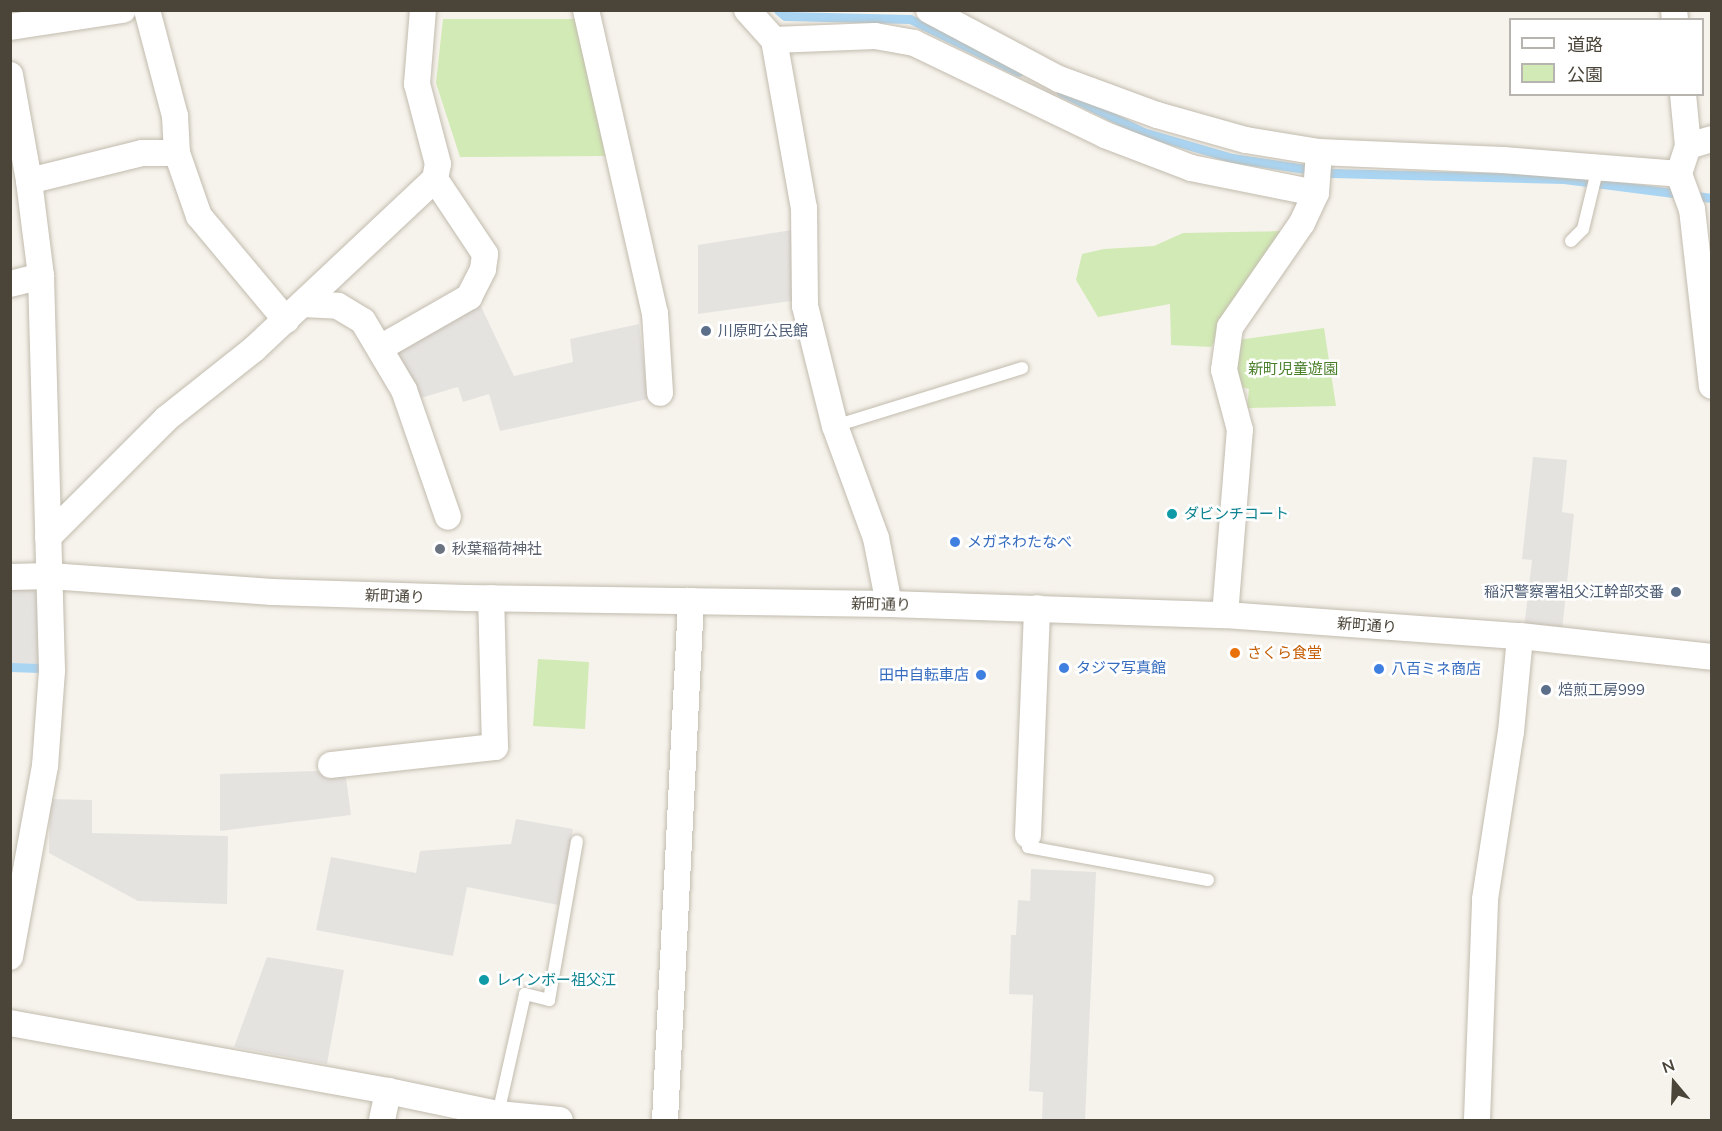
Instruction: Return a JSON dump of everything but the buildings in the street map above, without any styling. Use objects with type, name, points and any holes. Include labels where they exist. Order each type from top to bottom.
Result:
[{"type":"street","points":[[10,27],[123,10]]},
{"type":"street","points":[[147,10],[176,116],[177,153],[199,216],[294,312]]},
{"type":"street","points":[[48,537],[167,418],[254,349],[435,179],[438,164],[417,84],[423,10]]},
{"type":"street","points":[[586,10],[654,313],[660,393]]},
{"type":"street","points":[[747,10],[774,40],[804,208],[805,306],[835,426],[876,538],[889,604]]},
{"type":"street","points":[[929,10],[1059,79],[1156,115],[1318,157],[1503,160],[1681,179]]},
{"type":"street","points":[[774,40],[875,36],[914,43],[1105,135],[1191,168],[1316,193]]},
{"type":"street","points":[[10,75],[29,181],[41,276],[52,671],[45,766],[10,957]]},
{"type":"street","points":[[1684,96],[1700,142],[1681,179],[1692,209],[1712,386]]},
{"type":"street","points":[[29,181],[142,153],[177,153]]},
{"type":"street","points":[[1225,615],[1240,430],[1224,370],[1230,327],[1302,223],[1316,193],[1318,157]]},
{"type":"street","points":[[380,348],[469,297],[483,269],[485,254],[435,179]]},
{"type":"street","points":[[10,284],[41,276]]},
{"type":"street","points":[[294,312],[338,306],[363,321],[404,390],[448,517]]},
{"type":"street","name":"新町通り","points":[[10,577],[50,576],[272,592],[889,604],[1225,615],[1520,636],[1712,657]]},
{"type":"street","points":[[331,765],[495,747],[491,598]]},
{"type":"street","points":[[665,1120],[691,601]]},
{"type":"street","points":[[1028,835],[1037,608]]},
{"type":"street","points":[[1477,1120],[1485,899],[1511,732],[1520,636]]},
{"type":"street","points":[[10,1023],[388,1091],[498,1114],[560,1120]]},
{"type":"street","points":[[382,1120],[388,1091]]},
{"type":"lane","points":[[1571,242],[1583,229],[1598,169]]},
{"type":"lane","points":[[835,426],[1022,368]]},
{"type":"lane","points":[[1028,835],[1028,847],[1208,880]]},
{"type":"lane","points":[[498,1114],[525,994],[549,1000],[578,841]]},
{"type":"green space","points":[[443,19],[579,19],[605,156],[460,157],[436,83]]},
{"type":"green space","points":[[1284,231],[1211,347],[1171,345],[1170,304],[1098,317],[1076,280],[1082,254],[1104,249],[1154,246],[1183,233]]},
{"type":"green space","name":"新町児童遊園","points":[[1324,328],[1336,406],[1247,408],[1249,389],[1241,387],[1234,354],[1238,340]]},
{"type":"green space","points":[[538,659],[589,662],[585,729],[533,726]]},
{"type":"shaded area","points":[[792,230],[798,300],[698,314],[698,245]]},
{"type":"shaded area","points":[[478,300],[514,376],[573,362],[570,339],[639,324],[648,399],[500,431],[489,394],[463,402],[458,387],[414,400],[395,351]]},
{"type":"shaded area","points":[[1533,457],[1567,460],[1562,512],[1574,514],[1562,632],[1524,628],[1532,560],[1522,559]]},
{"type":"shaded area","points":[[28,583],[40,596],[41,665],[11,664],[10,585]]},
{"type":"shaded area","points":[[345,770],[351,815],[220,831],[220,774]]},
{"type":"shaded area","points":[[50,799],[92,800],[92,833],[228,836],[227,904],[138,901],[49,853]]},
{"type":"shaded area","points":[[516,819],[573,829],[558,905],[467,887],[453,956],[316,930],[331,857],[416,873],[420,851],[511,844]]},
{"type":"shaded area","points":[[1031,869],[1096,872],[1085,1120],[1042,1120],[1043,1092],[1029,1091],[1033,995],[1009,994],[1011,935],[1016,935],[1018,900],[1030,901]]},
{"type":"shaded area","points":[[267,957],[344,970],[327,1064],[234,1047]]},
{"type":"waterway","points":[[778,10],[785,16],[910,19],[1019,72]]},
{"type":"waterway","points":[[1061,92],[1143,132],[1232,158],[1332,173],[1564,179],[1712,198]]},
{"type":"waterway","points":[[10,667],[39,668]]},
{"type":"place","name":"川原町公民館","points":[[706,331]]},
{"type":"place","name":"ダビンチコート","points":[[1172,514]]},
{"type":"place","name":"メガネわたなべ","points":[[955,542]]},
{"type":"place","name":"秋葉稲荷神社","points":[[440,549]]},
{"type":"place","name":"稲沢警察署祖父江幹部交番","points":[[1676,592]]},
{"type":"place","name":"さくら食堂","points":[[1235,653]]},
{"type":"place","name":"タジマ写真館","points":[[1064,668]]},
{"type":"place","name":"八百ミネ商店","points":[[1379,669]]},
{"type":"place","name":"田中自転車店","points":[[981,675]]},
{"type":"place","name":"焙煎工房999","points":[[1546,690]]},
{"type":"place","name":"レインボー祖父江","points":[[484,980]]}]
